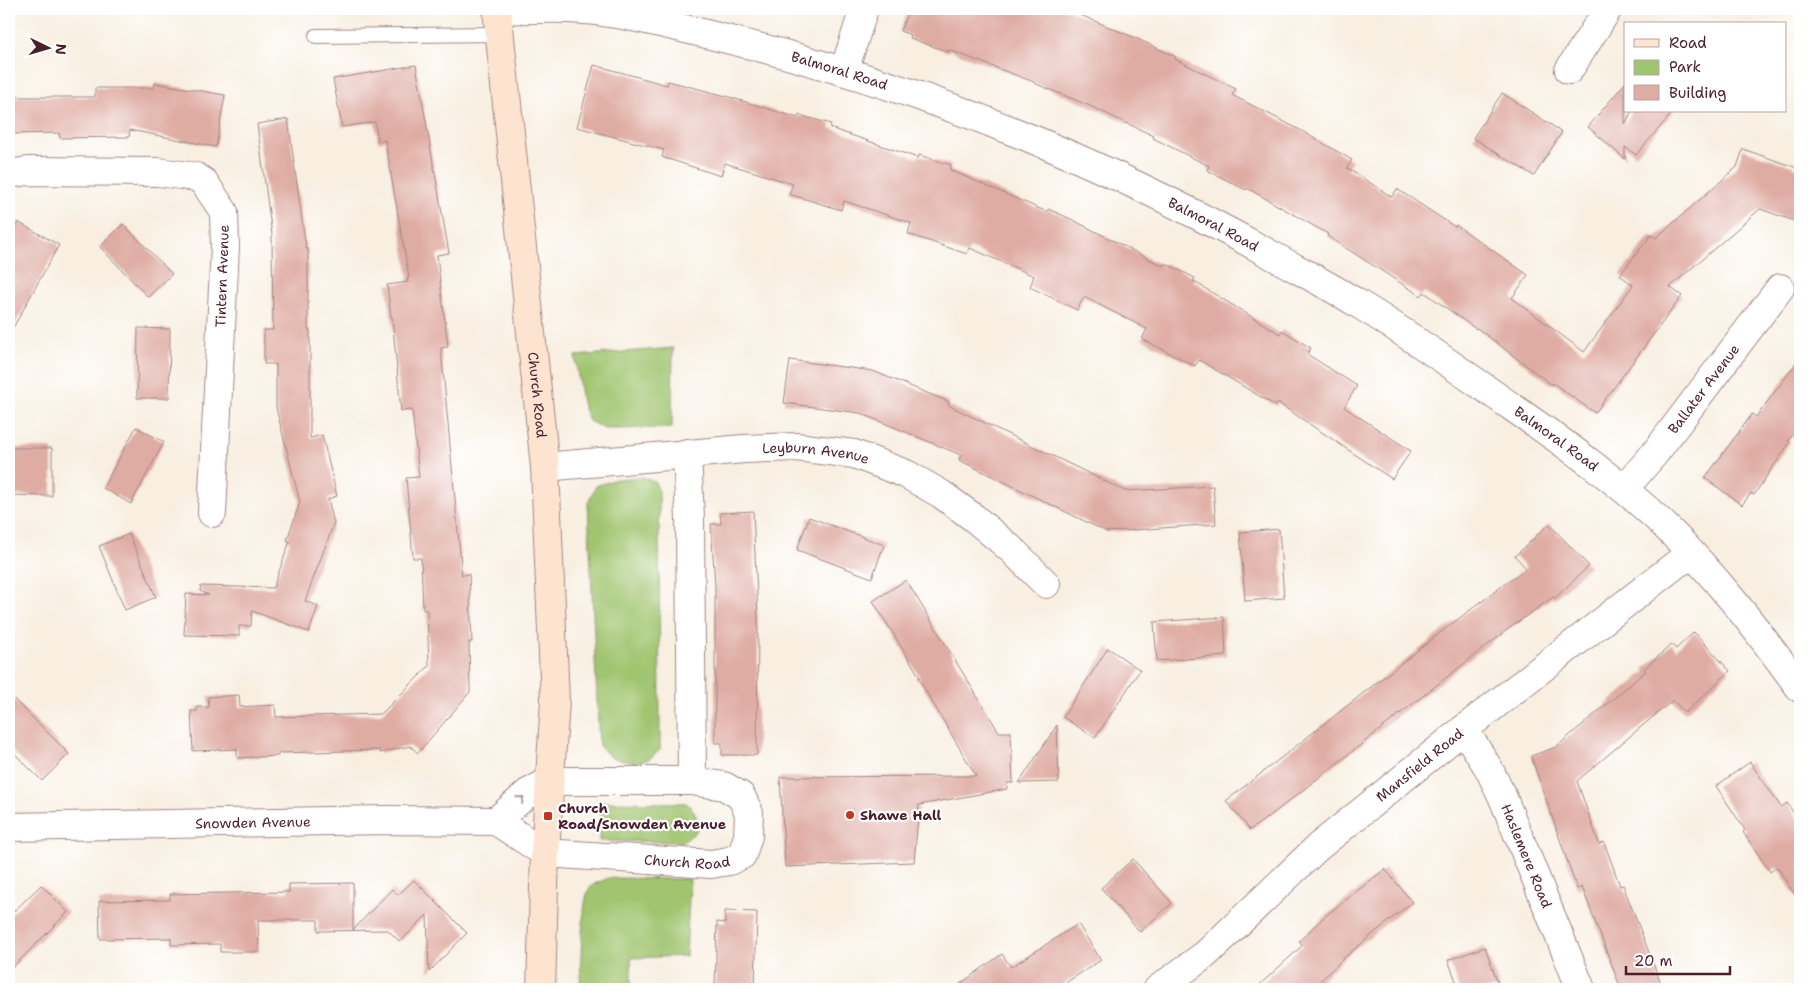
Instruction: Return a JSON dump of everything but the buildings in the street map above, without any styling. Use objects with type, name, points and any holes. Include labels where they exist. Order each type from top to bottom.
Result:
[{"type":"main road","name":"Church Road","points":[[498,17],[544,467],[555,701],[545,853],[541,989]]},
{"type":"street","name":"Balmoral Road","points":[[498,17],[574,9],[602,10],[725,38],[896,86],[967,112],[1063,151],[1160,196],[1237,236],[1355,302],[1434,353],[1552,435],[1624,489],[1664,524],[1694,556],[1739,608],[1800,688]]},
{"type":"street","points":[[844,71],[864,9]]},
{"type":"street","points":[[1569,70],[1608,9]]},
{"type":"street","name":"Tintern Avenue","points":[[9,174],[28,171],[158,172],[196,177],[204,182],[224,212],[225,246],[212,513]]},
{"type":"street","name":"Ballater Avenue","points":[[1624,489],[1655,453],[1780,288]]},
{"type":"street","name":"Leyburn Avenue","points":[[544,467],[744,449],[796,447],[854,454],[906,474],[941,494],[974,518],[1012,550],[1046,584]]},
{"type":"street","points":[[687,453],[690,519],[692,781]]},
{"type":"street","name":"Mansfield Road","points":[[1158,989],[1206,954],[1318,847],[1464,729],[1679,562],[1694,556]]},
{"type":"street","name":"Haslemere Road","points":[[1464,729],[1503,798],[1581,989]]},
{"type":"street","points":[[545,853],[496,821],[528,793],[550,781]]},
{"type":"street","name":"Church Road","points":[[545,853],[710,864],[729,862],[742,855],[748,836],[749,813],[741,796],[724,786],[692,781],[550,781]]},
{"type":"street","name":"Snowden Avenue","points":[[9,827],[386,820],[496,821]]},
{"type":"lane","points":[[316,36],[498,17]]},
{"type":"green space","points":[[673,348],[672,428],[605,429],[589,421],[582,403],[575,356]]},
{"type":"green space","points":[[643,477],[655,482],[659,492],[660,750],[649,759],[635,763],[612,758],[599,746],[588,503],[596,486],[616,479]]},
{"type":"green space","points":[[602,802],[686,803],[696,816],[696,832],[683,842],[599,841]]},
{"type":"green space","points":[[609,878],[690,879],[686,956],[631,958],[631,989],[580,989],[586,896],[593,885]]},
{"type":"place","name":"Shawe Hall","points":[[850,815]]},
{"type":"place","name":"Church Road/Snowden Avenue","points":[[548,816]]}]
